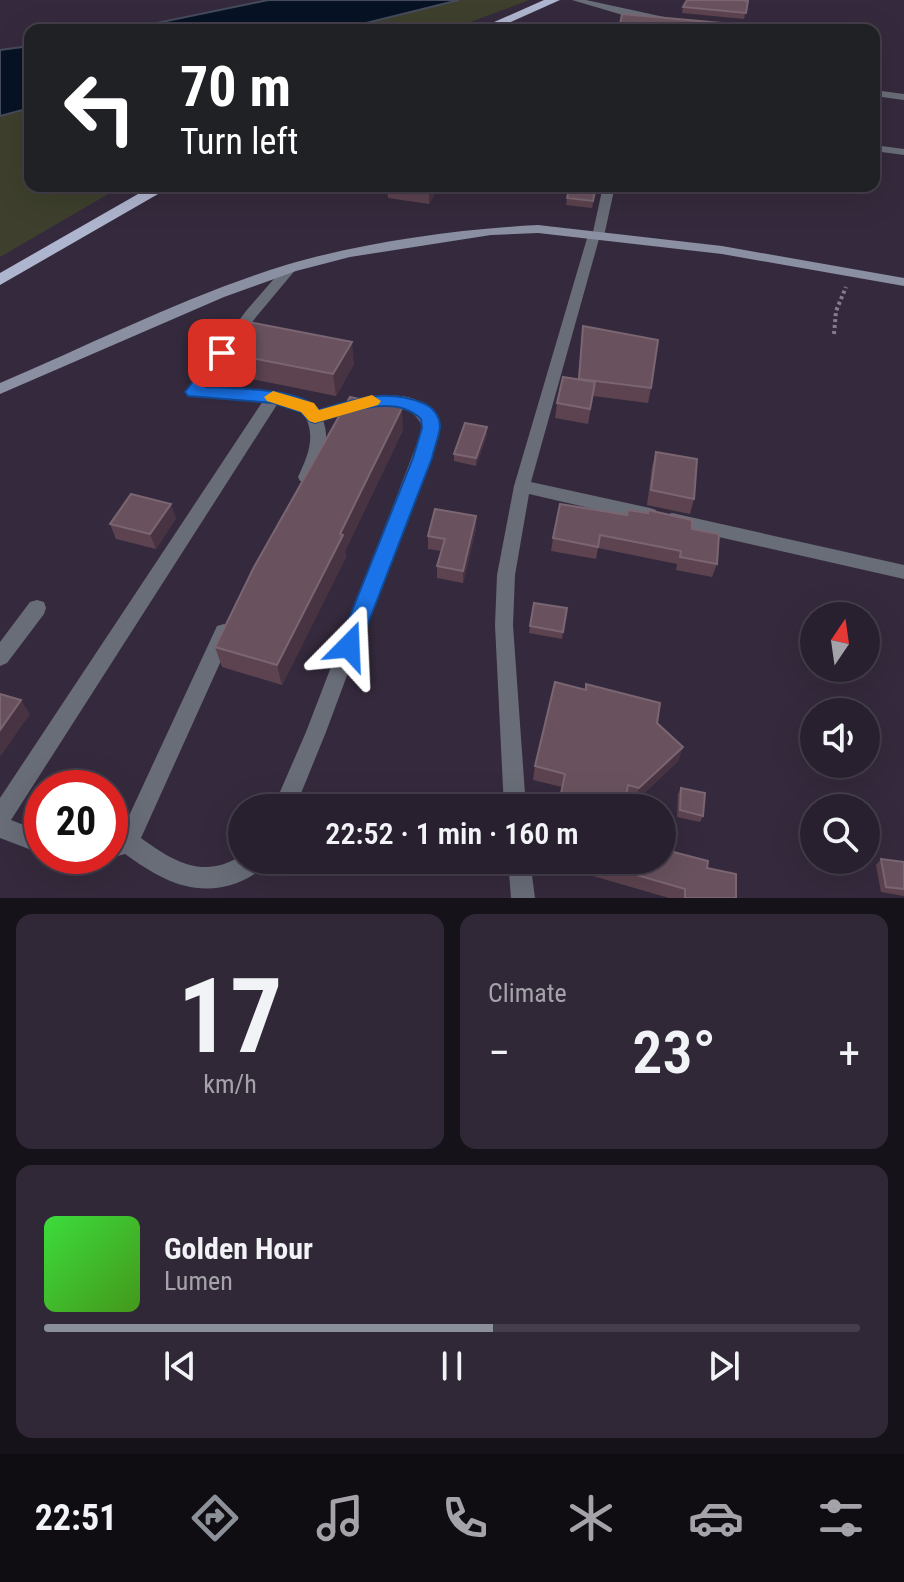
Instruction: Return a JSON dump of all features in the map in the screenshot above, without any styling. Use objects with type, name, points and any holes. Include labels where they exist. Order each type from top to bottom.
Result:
[{"type":"highway","points":[[496,24],[554,0]]},
{"type":"highway","points":[[0,280],[154,192]]},
{"type":"main road","points":[[0,389],[219,294],[291,268],[350,253],[491,231],[538,229],[722,250],[904,282]]},
{"type":"street","points":[[576,0],[626,13],[690,21]]},
{"type":"street","points":[[713,23],[726,24]]},
{"type":"street","points":[[880,94],[904,97]]},
{"type":"street","points":[[880,149],[904,152]]},
{"type":"street","points":[[514,794],[504,625],[506,575],[522,486],[607,192]]},
{"type":"street","points":[[291,268],[251,314],[194,392],[274,397],[307,407],[315,417],[321,434],[319,448],[294,499]]},
{"type":"street","points":[[0,818],[274,397]]},
{"type":"street","points":[[290,794],[322,718],[431,428],[429,417],[422,410],[401,401],[371,401],[315,417]]},
{"type":"street","points":[[522,486],[904,572]]},
{"type":"street","points":[[0,657],[37,608]]},
{"type":"street","points":[[128,827],[230,620]]},
{"type":"street","points":[[0,827],[24,836]]},
{"type":"street","points":[[128,850],[166,871],[198,881],[219,883],[239,874]]},
{"type":"street","points":[[520,874],[523,898]]},
{"type":"path","points":[[834,334],[836,311],[854,272]]},
{"type":"green space","points":[[459,0],[529,0],[465,24],[362,24]]},
{"type":"green space","points":[[24,110],[24,192],[112,192],[0,257],[0,116]]},
{"type":"water","points":[[268,0],[459,0],[362,24],[152,24]]},
{"type":"water","points":[[24,47],[24,110],[0,116],[0,50]]},
{"type":"building","points":[[687,0],[748,1],[746,13],[683,7]]},
{"type":"building","points":[[622,14],[732,24],[620,24]]},
{"type":"building","points":[[568,192],[595,192],[593,201],[567,198]]},
{"type":"building","points":[[238,320],[352,342],[333,374],[216,351]]},
{"type":"building","points":[[583,326],[658,340],[651,388],[579,379]]},
{"type":"building","points":[[563,377],[595,382],[590,409],[557,403]]},
{"type":"building","points":[[350,397],[402,408],[340,534],[343,535],[277,665],[215,647],[254,567]]},
{"type":"building","points":[[465,423],[487,427],[476,458],[454,454]]},
{"type":"building","points":[[656,452],[697,459],[694,499],[651,490]]},
{"type":"building","points":[[131,494],[171,504],[150,534],[110,524]]},
{"type":"building","points":[[560,504],[627,515],[628,510],[648,513],[648,510],[692,520],[692,529],[719,534],[717,564],[680,557],[681,551],[600,535],[598,547],[553,538]]},
{"type":"building","points":[[435,509],[476,516],[463,571],[437,566],[445,539],[428,536]]},
{"type":"building","points":[[534,603],[567,608],[563,632],[530,626]]},
{"type":"building","points":[[555,682],[586,690],[586,684],[660,703],[657,723],[683,747],[639,788],[628,785],[626,794],[561,794],[565,774],[535,766]]},
{"type":"building","points":[[0,694],[21,700],[0,730]]},
{"type":"building","points":[[681,788],[705,793],[703,816],[680,810]]},
{"type":"building","points":[[676,853],[708,861],[707,868],[736,874],[736,898],[685,898],[685,889],[633,874],[676,874]]},
{"type":"building","points":[[881,859],[904,862],[904,889],[886,887]]},
{"type":"slow traffic","points":[[273,397],[307,407],[315,417],[372,401]]},
{"type":"route","points":[[222,353],[194,392],[274,397],[307,407],[315,417],[371,401],[401,401],[422,410],[429,417],[431,428],[422,458],[349,646]]}]
